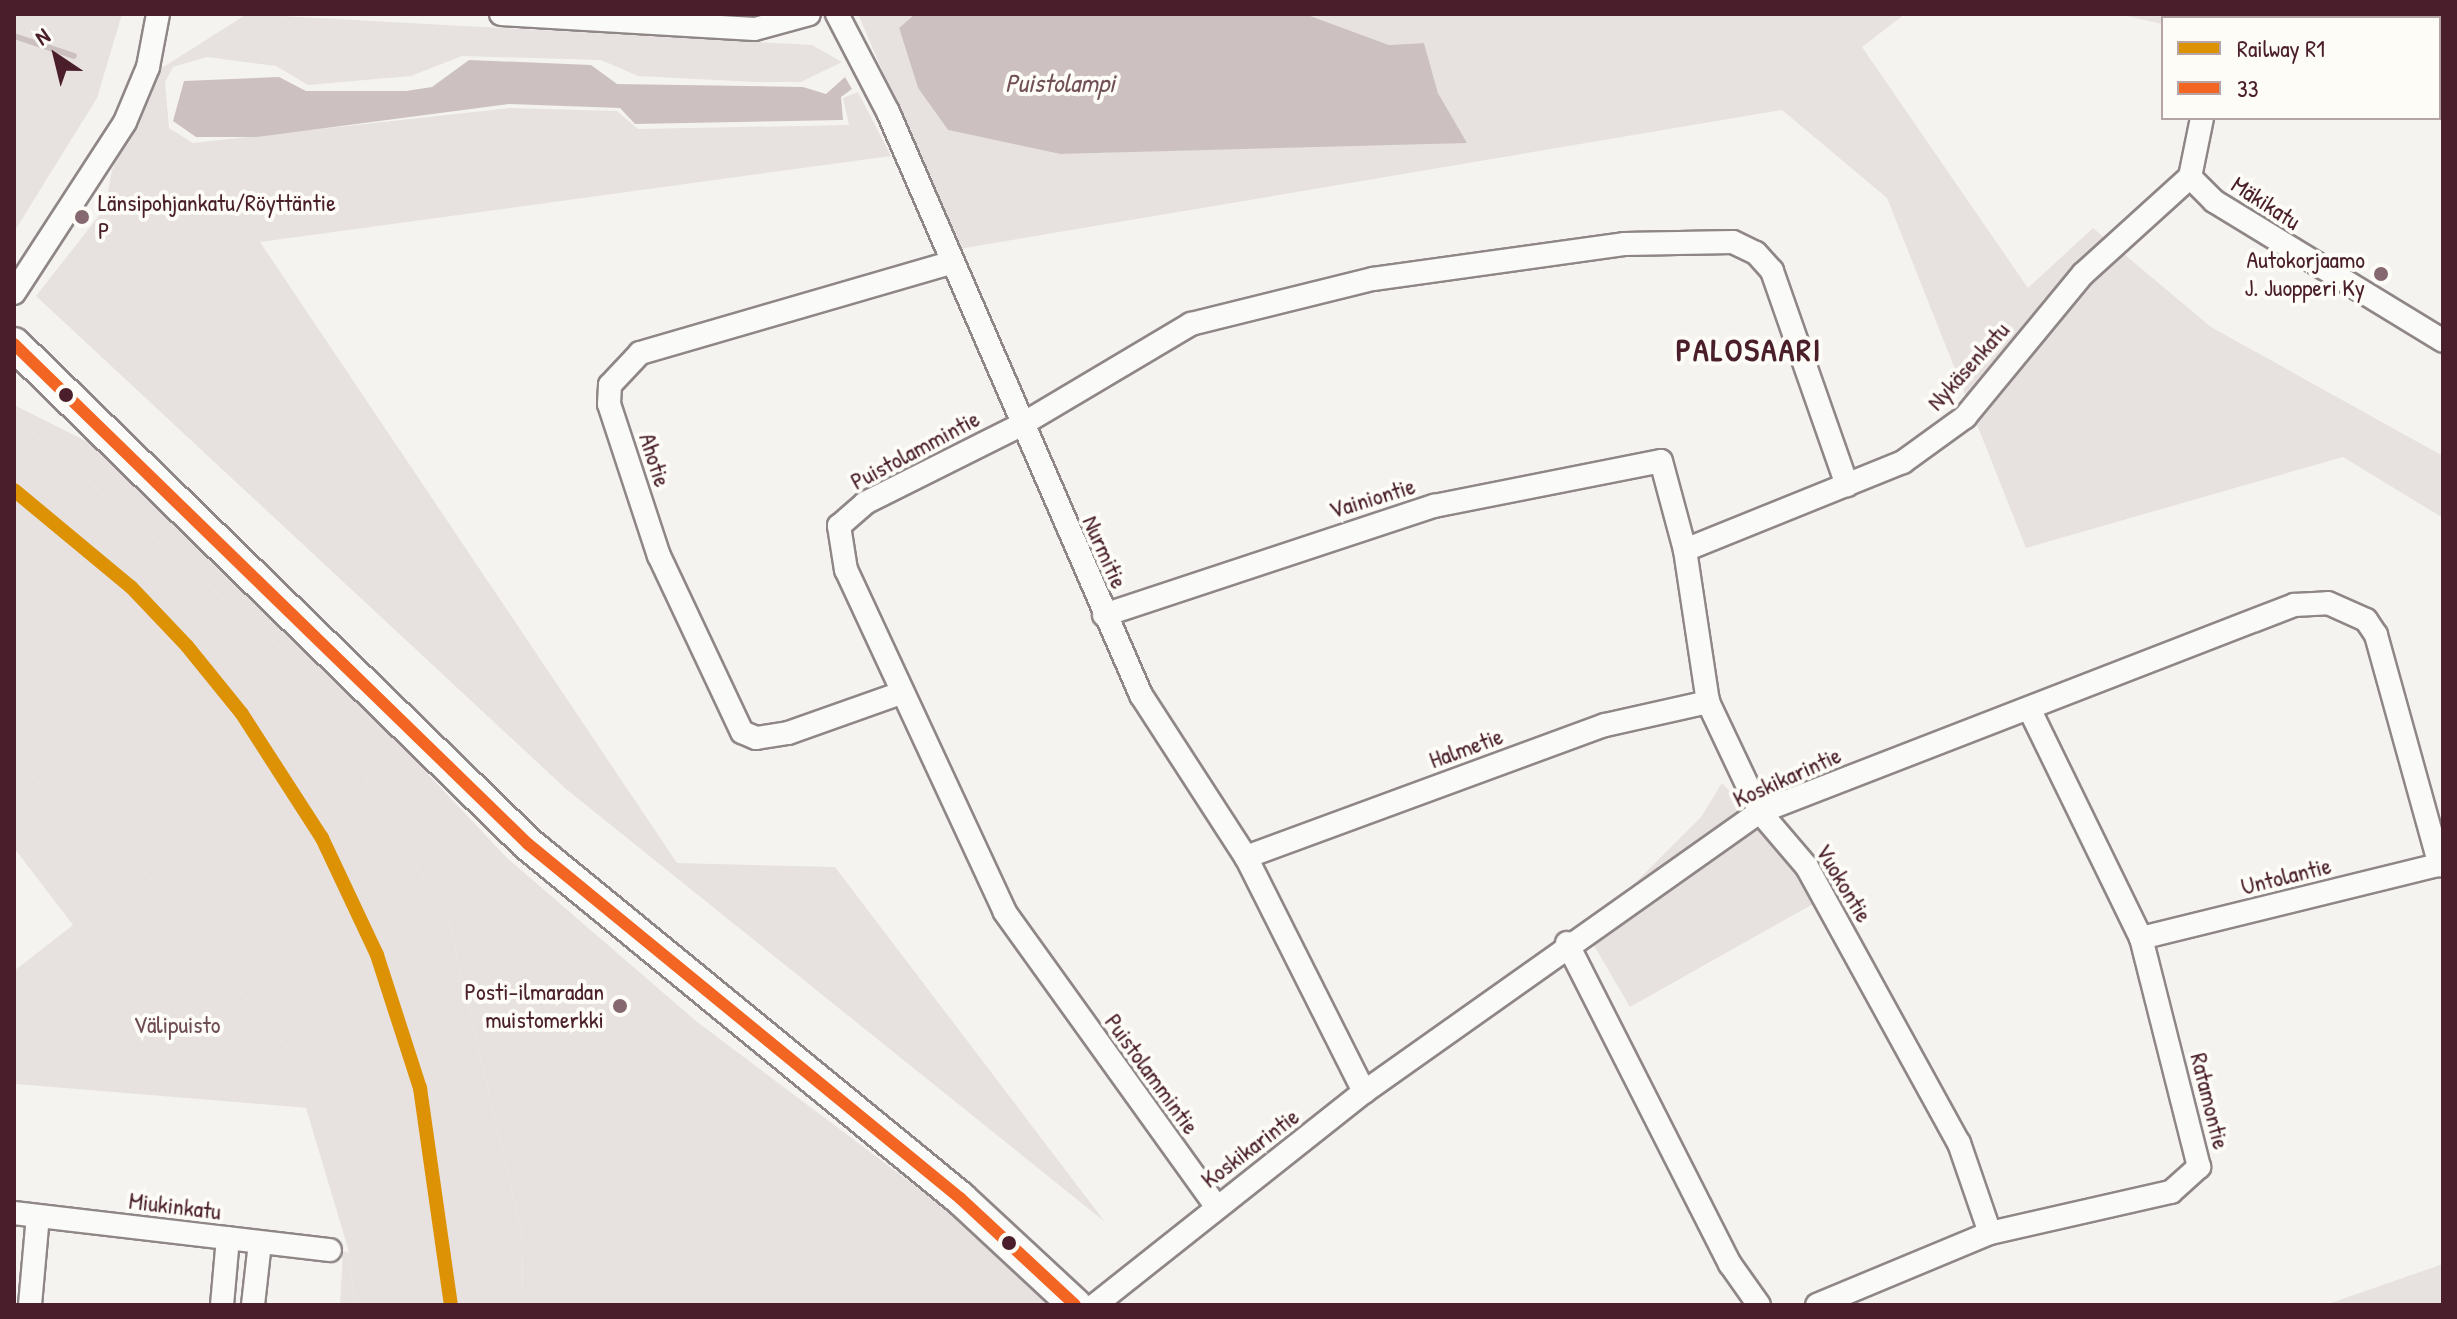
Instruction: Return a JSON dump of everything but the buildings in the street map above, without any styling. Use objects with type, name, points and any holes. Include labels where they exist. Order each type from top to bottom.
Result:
[{"type":"street","points":[[14,293],[125,122],[148,67],[158,14]]},
{"type":"street","points":[[501,14],[755,29],[809,14]]},
{"type":"street","name":"Nurmitie","points":[[837,14],[888,112],[950,263],[1141,695],[1246,857],[1364,1092]]},
{"type":"street","points":[[2190,177],[2202,120]]},
{"type":"street","name":"Mäkikatu","points":[[2190,177],[2214,201],[2443,341]]},
{"type":"street","name":"Nykäsenkatu","points":[[1685,550],[1903,462],[1965,417],[2083,274],[2190,177]]},
{"type":"street","name":"Puistolammintie","points":[[1216,1206],[1005,912],[846,570],[839,526],[865,503],[1021,425],[1151,343],[1234,310],[1373,279],[1624,244],[1733,242],[1756,253],[1772,271],[1847,485]]},
{"type":"street","name":"Ahotie","points":[[901,693],[788,733],[756,738],[742,732],[659,556],[609,404],[610,385],[640,353],[950,263]]},
{"type":"street","points":[[14,344],[528,844],[960,1198],[1075,1305]]},
{"type":"street","name":"Vainiontie","points":[[1104,615],[1434,506],[1661,461]]},
{"type":"street","name":"Vuokontie","points":[[1661,461],[1685,550],[1708,702],[1760,812],[1807,867],[1959,1143],[1990,1233]]},
{"type":"street","name":"Koskikarintie","points":[[1095,1305],[1216,1206],[1364,1092],[1567,943],[1760,812],[2031,712],[2294,605],[2340,607],[2366,620],[2390,666],[2441,865]]},
{"type":"street","name":"Halmetie","points":[[1246,857],[1605,725],[1708,702]]},
{"type":"street","name":"Ratamontie","points":[[1817,1305],[1990,1233],[2171,1192],[2199,1167],[2141,938],[2031,712]]},
{"type":"street","name":"Untolantie","points":[[2141,938],[2441,865]]},
{"type":"street","points":[[1567,943],[1730,1264],[1759,1305]]},
{"type":"street","name":"Miukinkatu","points":[[14,1213],[330,1250]]},
{"type":"street","points":[[30,1305],[38,1216]]},
{"type":"street","points":[[222,1305],[228,1238]]},
{"type":"street","points":[[253,1305],[260,1243]]},
{"type":"shaded area","points":[[14,417],[299,664],[449,922],[523,1239],[522,1305],[355,1305],[349,1252],[289,1051],[128,852],[14,762]]},
{"type":"green space","points":[[14,14],[122,14],[97,98],[14,232]]},
{"type":"green space","points":[[247,14],[812,45],[842,62],[801,82],[754,82],[638,76],[601,60],[462,56],[411,76],[308,85],[276,66],[207,57],[173,67],[165,82],[169,128],[193,143],[510,108],[617,111],[638,129],[849,125],[843,98],[858,92],[891,156],[260,242],[677,863],[835,867],[1105,1222],[566,789],[36,296],[105,208],[112,170],[157,71]]},
{"type":"green space","points":[[858,14],[915,14],[899,29],[918,88],[948,130],[1060,154],[1466,142],[1438,93],[1424,43],[1389,45],[1305,14],[1905,14],[1862,47],[2028,288],[2093,228],[2211,327],[2443,456],[2443,518],[2343,457],[2026,548],[1887,198],[1782,110],[959,249]]},
{"type":"green space","points":[[2117,14],[2205,14],[2161,16],[2161,24]]},
{"type":"green space","points":[[14,405],[88,442],[297,635],[507,858],[696,1021],[950,1212],[1053,1305],[522,1305],[523,1239],[449,922],[299,664],[14,417]]},
{"type":"green space","name":"Välipuisto","points":[[14,762],[128,852],[289,1051],[309,1108],[16,1084],[14,971],[73,925],[14,848]]},
{"type":"green space","points":[[1722,783],[1787,850],[1813,904],[1630,1007],[1586,932],[1701,817]]},
{"type":"green space","points":[[343,1251],[349,1252],[355,1305],[340,1305]]},
{"type":"green space","points":[[2443,1264],[2443,1305],[2325,1305]]},
{"type":"water","name":"Puistolampi","points":[[915,14],[1305,14],[1389,45],[1424,43],[1438,93],[1467,143],[1060,154],[948,130],[918,88],[899,28]]},
{"type":"water","points":[[469,60],[591,65],[617,84],[803,87],[826,94],[845,77],[852,89],[841,97],[843,120],[635,124],[620,108],[509,104],[257,137],[196,137],[173,121],[184,81],[279,77],[306,91],[406,91],[432,87]]},
{"type":"waterway","points":[[14,36],[74,56]]},
{"type":"rail line","name":"R1","points":[[14,490],[131,587],[187,646],[242,714],[322,838],[377,955],[420,1088],[451,1305]]},
{"type":"transit line","name":"33","points":[[14,344],[528,844],[960,1198],[1075,1305]]},
{"type":"place","name":"Länsipohjankatu/Röyttäntie P","points":[[82,217]]},
{"type":"place","name":"Autokorjaamo J. Juopperi Ky","points":[[2381,274]]},
{"type":"place","name":"Posti-ilmaradan muistomerkki","points":[[620,1006]]},
{"type":"district","name":"PALOSAARI","points":[[1749,350]]}]
